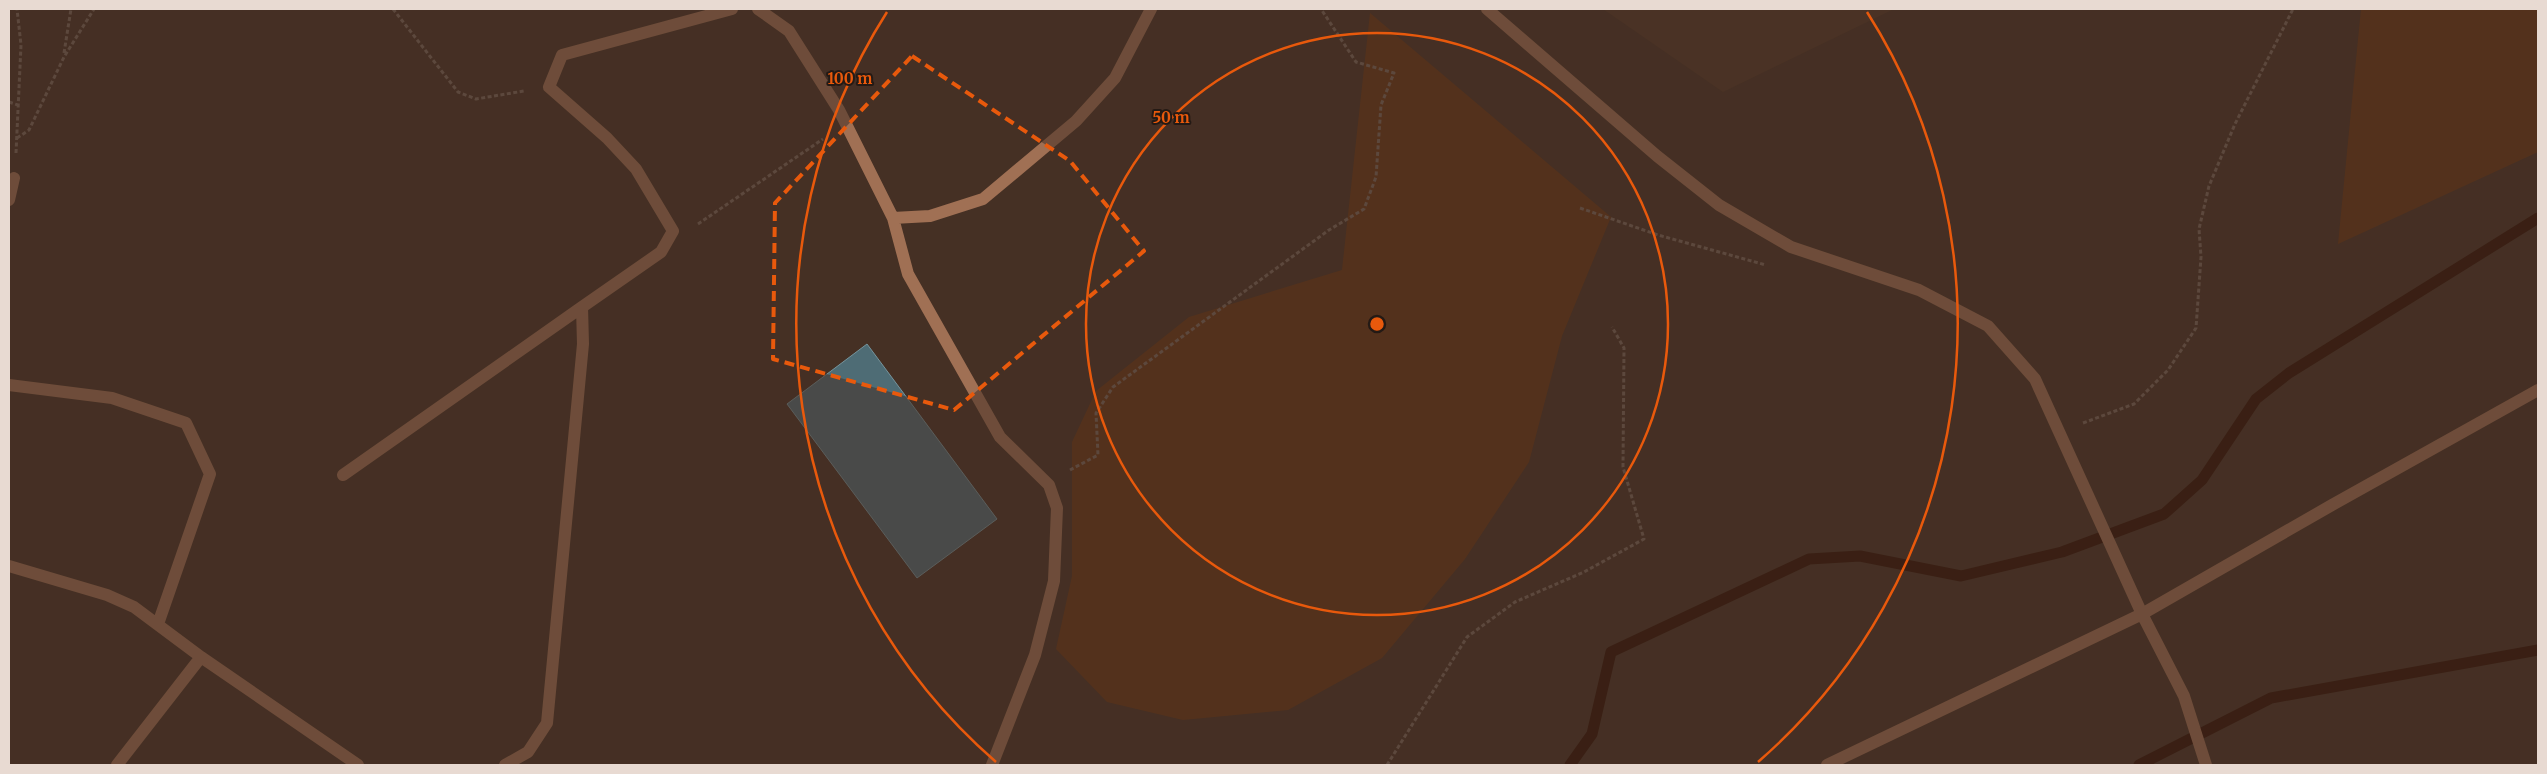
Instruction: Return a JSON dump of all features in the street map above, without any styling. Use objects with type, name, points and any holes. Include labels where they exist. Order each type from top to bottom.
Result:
[{"type":"street","points":[[343,475],[661,252],[673,231],[636,168],[607,138],[549,87],[562,55],[732,9]]},
{"type":"street","points":[[758,9],[789,31],[846,124],[893,218],[908,274],[1000,437],[1049,485],[1057,508],[1054,581],[1035,655],[992,765]]},
{"type":"street","points":[[893,218],[930,216],[983,199],[1076,121],[1115,78],[1151,9]]},
{"type":"street","points":[[1487,9],[1657,156],[1711,199],[1791,247],[1919,290],[1988,326],[2035,379],[2142,614],[2184,696],[2206,765]]},
{"type":"street","points":[[9,200],[14,178]]},
{"type":"street","points":[[505,765],[528,752],[547,723],[583,344],[582,307]]},
{"type":"street","points":[[9,384],[112,398],[186,423],[210,474],[158,624]]},
{"type":"street","points":[[1827,765],[2142,614],[2340,500],[2538,390]]},
{"type":"street","points":[[9,566],[107,596],[134,607],[201,658],[358,765]]},
{"type":"street","points":[[117,765],[201,658]]},
{"type":"path","points":[[14,178],[21,45],[17,9]]},
{"type":"path","points":[[64,56],[71,9]]},
{"type":"path","points":[[16,138],[29,130],[64,56],[94,9]]},
{"type":"path","points":[[392,9],[458,92],[476,100],[549,87]]},
{"type":"path","points":[[1049,485],[1098,455],[1096,413],[1113,387],[1329,230],[1364,209],[1376,177],[1381,105],[1394,73],[1356,62],[1321,9]]},
{"type":"path","points":[[2059,432],[2134,404],[2168,370],[2196,328],[2201,257],[2199,229],[2209,186],[2235,124],[2293,9]]},
{"type":"path","points":[[9,102],[18,105]]},
{"type":"path","points":[[664,247],[846,124]]},
{"type":"path","points":[[1580,208],[1658,235],[1765,266],[1791,247]]},
{"type":"path","points":[[1386,765],[1467,637],[1515,602],[1584,572],[1644,539],[1623,467],[1624,348],[1612,327]]},
{"type":"highlighted area","points":[[912,56],[1070,161],[1144,251],[954,410],[773,359],[775,203]]},
{"type":"shaded area","points":[[1603,9],[1894,9],[1723,92]]},
{"type":"shaded area","points":[[2361,9],[2538,9],[2538,152],[2338,244]]},
{"type":"shaded area","points":[[1370,13],[1611,217],[1562,336],[1529,462],[1465,559],[1382,658],[1288,710],[1183,720],[1107,702],[1056,649],[1072,576],[1072,442],[1096,391],[1189,317],[1342,270]]},
{"type":"building","points":[[867,344],[997,519],[917,578],[787,404]]},
{"type":"waterway","points":[[1570,765],[1592,734],[1611,652],[1809,559],[1860,556],[1961,576],[2062,552],[2164,514],[2202,480],[2256,399],[2289,373],[2538,218]]},
{"type":"waterway","points":[[2139,765],[2271,698],[2538,650]]}]
